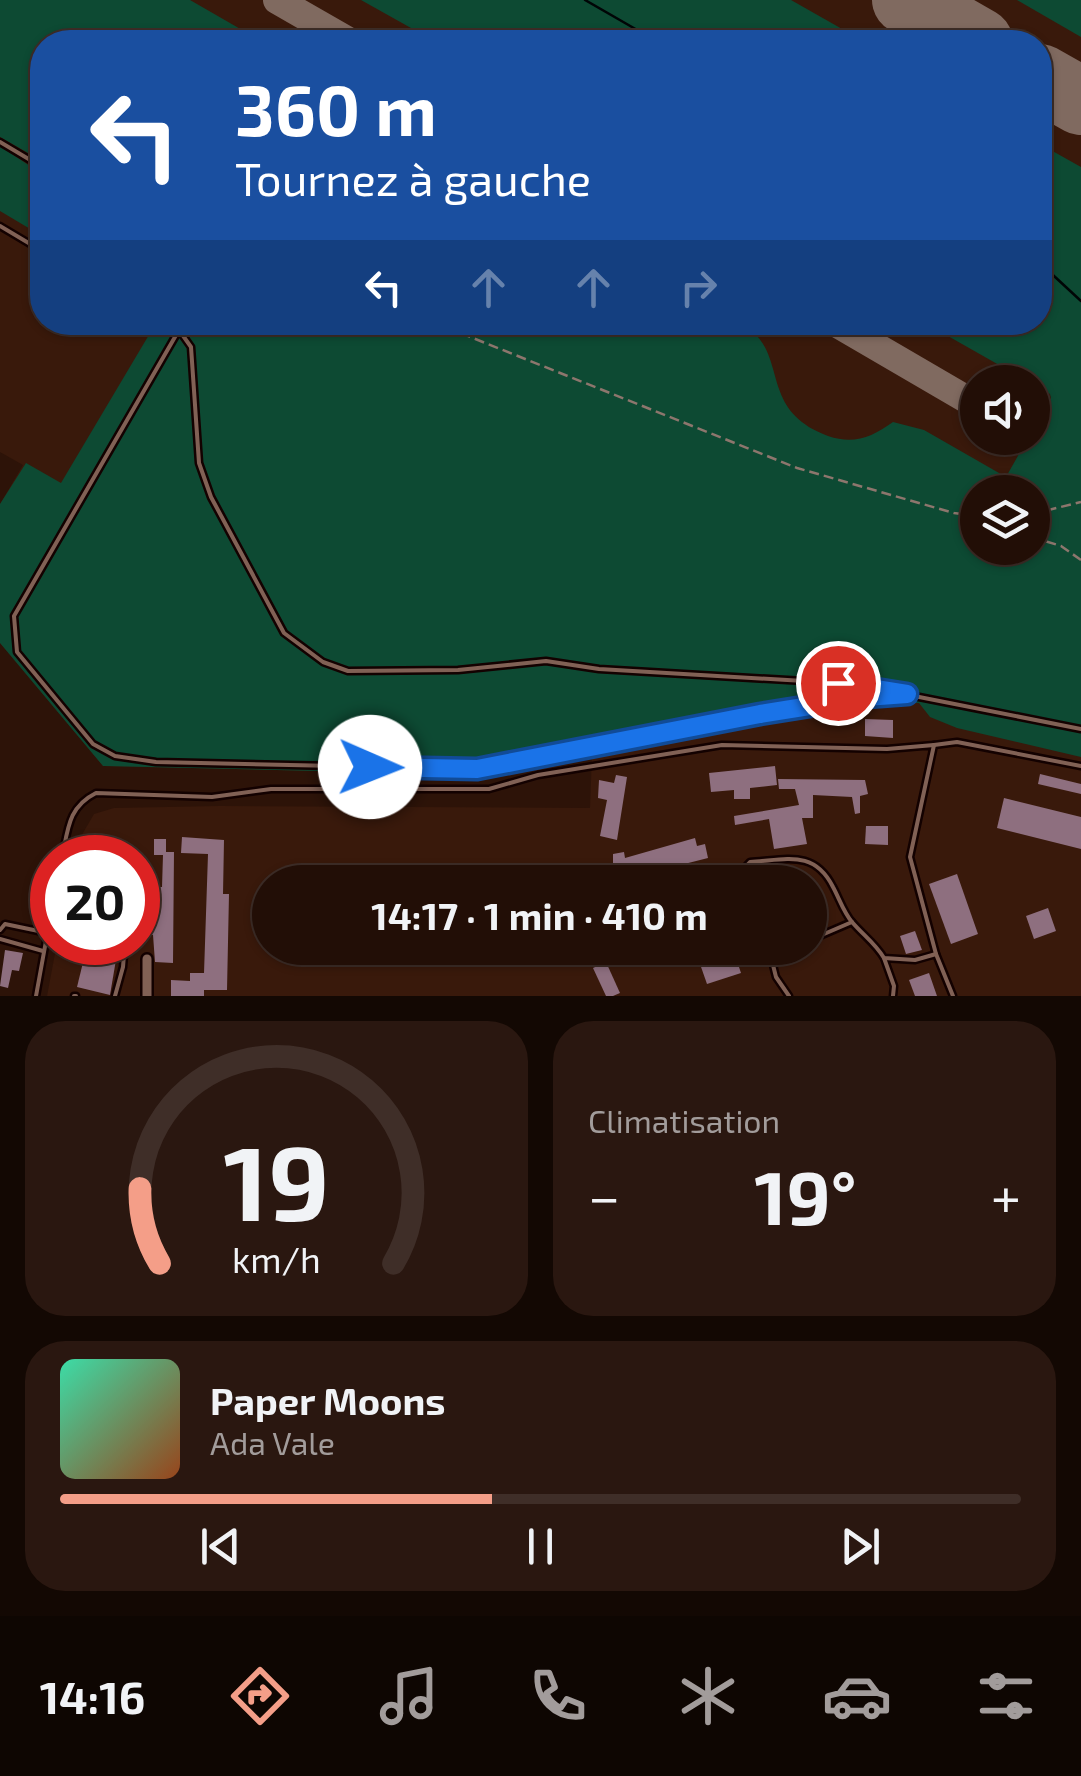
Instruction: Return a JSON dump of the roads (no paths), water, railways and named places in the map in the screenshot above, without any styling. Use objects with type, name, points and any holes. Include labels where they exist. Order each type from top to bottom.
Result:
[{"type":"street","points":[[147,965],[147,996]]},
{"type":"lane","points":[[0,142],[30,159]]},
{"type":"lane","points":[[0,226],[30,244]]},
{"type":"lane","points":[[176,335],[14,616],[17,652],[92,744],[115,756],[156,762],[477,769],[760,714],[907,694]]},
{"type":"lane","points":[[183,335],[191,347],[199,464],[212,496],[284,633],[324,662],[348,671],[458,670],[546,662],[838,683],[1081,730]]},
{"type":"lane","points":[[67,835],[71,813],[82,800],[96,794],[212,797],[271,789],[489,789],[538,775],[722,745],[886,749],[957,742],[1081,766]]},
{"type":"lane","points":[[934,745],[910,857],[936,954],[953,996]]},
{"type":"lane","points":[[747,865],[804,860],[818,865]]},
{"type":"lane","points":[[827,875],[852,922],[872,939],[884,958],[894,986],[893,996]]},
{"type":"lane","points":[[0,918],[5,924],[30,929]]},
{"type":"lane","points":[[827,933],[852,922]]},
{"type":"lane","points":[[0,930],[5,924]]},
{"type":"lane","points":[[0,941],[30,948]]},
{"type":"lane","points":[[884,958],[915,960],[936,954]]},
{"type":"lane","points":[[36,996],[42,965]]},
{"type":"lane","points":[[114,996],[120,965]]},
{"type":"lane","points":[[774,965],[776,977],[789,996]]},
{"type":"waterway","points":[[585,0],[637,30]]},
{"type":"waterway","points":[[1052,274],[1081,301]]}]
